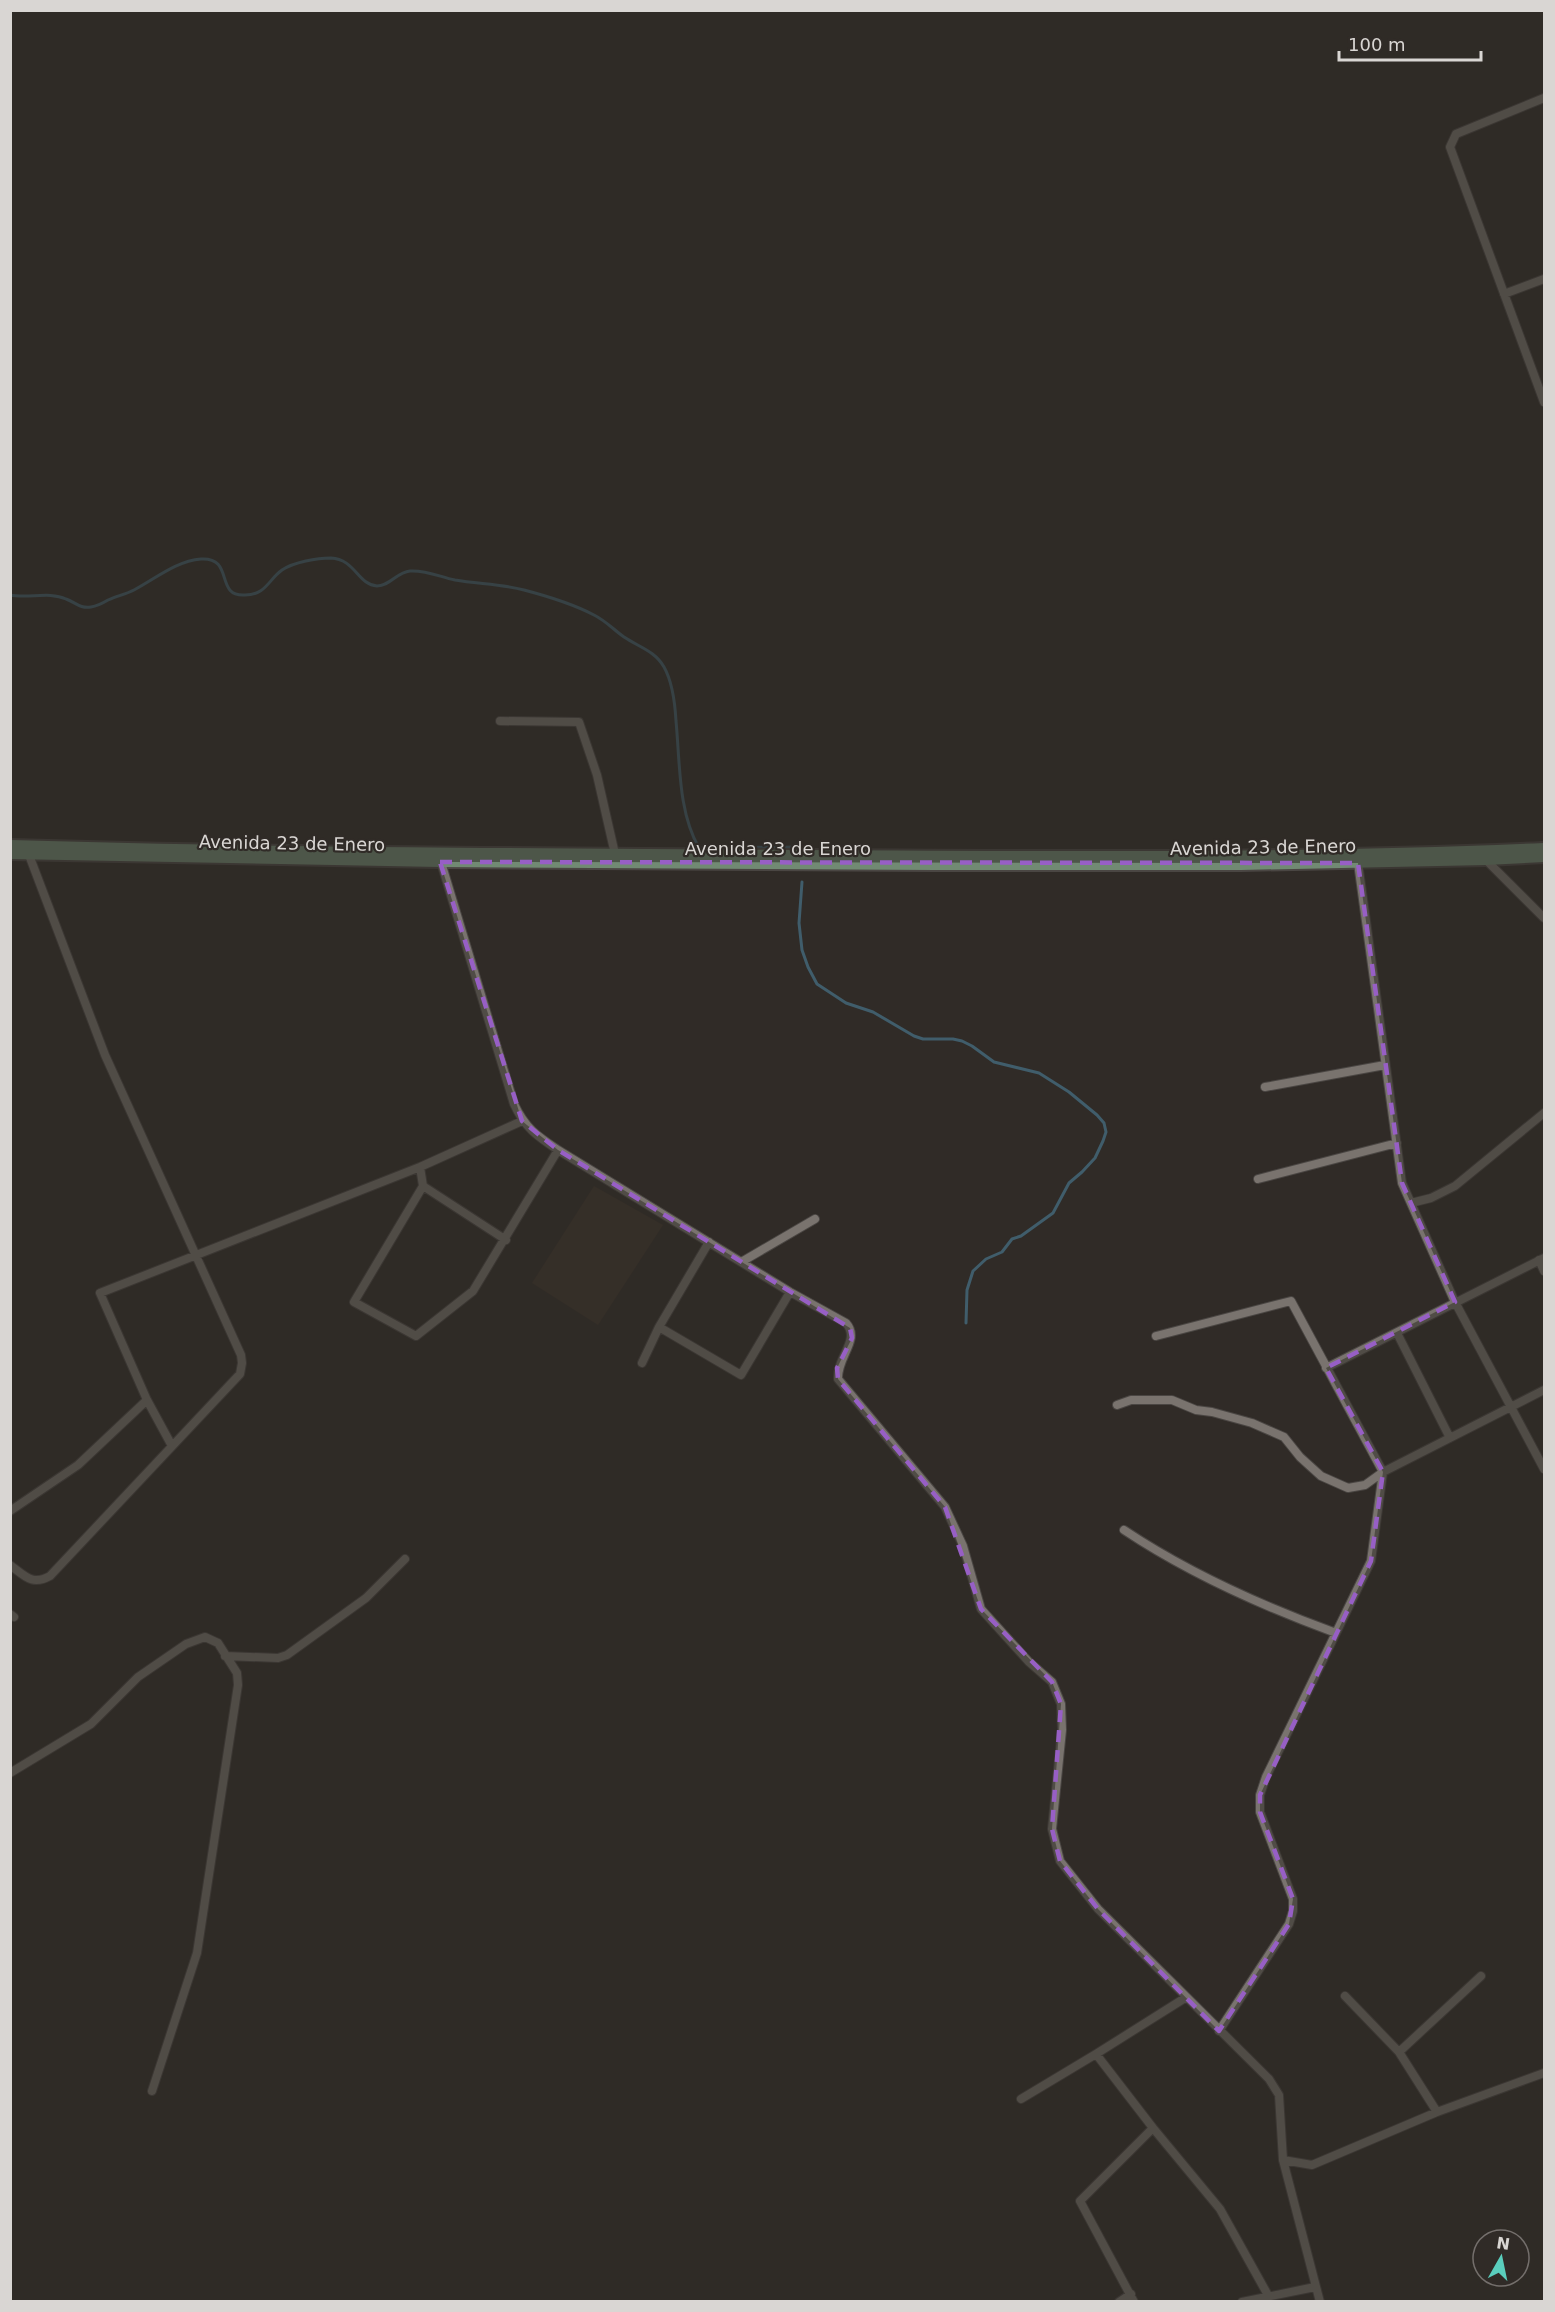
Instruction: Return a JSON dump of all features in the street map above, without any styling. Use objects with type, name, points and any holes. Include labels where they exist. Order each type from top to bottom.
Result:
[{"type":"main road","name":"Avenida 23 de Enero","points":[[10,845],[440,857],[923,865],[1358,862],[1545,857]]},
{"type":"main road","name":"Avenida 23 de Enero","points":[[10,855],[1104,856],[1483,851],[1545,848]]},
{"type":"street","points":[[1545,98],[1456,134],[1450,143],[1450,150],[1545,402]]},
{"type":"street","points":[[1504,294],[1545,279]]},
{"type":"street","points":[[500,721],[579,722],[597,775],[615,854]]},
{"type":"street","points":[[10,1565],[30,1580],[41,1581],[50,1576],[240,1374],[242,1363],[241,1355],[105,1055],[29,855]]},
{"type":"street","points":[[440,857],[514,1104],[522,1121],[533,1133],[558,1150],[743,1261],[790,1292],[846,1323],[850,1328],[852,1338],[837,1368],[838,1379],[945,1507],[963,1546],[981,1609],[1029,1662],[1052,1683],[1061,1704],[1062,1730],[1052,1829],[1060,1861],[1098,1909],[1269,2079],[1279,2095],[1283,2160],[1320,2301]]},
{"type":"street","points":[[1486,860],[1545,918]]},
{"type":"street","points":[[1358,862],[1401,1183],[1455,1302],[1545,1469]]},
{"type":"street","points":[[1265,1087],[1385,1065]]},
{"type":"street","points":[[1411,1203],[1431,1198],[1455,1186],[1545,1113]]},
{"type":"street","points":[[172,1446],[147,1400],[100,1293],[420,1167],[522,1121]]},
{"type":"street","points":[[1258,1179],[1397,1143]]},
{"type":"street","points":[[420,1167],[423,1186],[354,1302],[416,1336],[473,1291],[506,1240],[558,1150]]},
{"type":"street","points":[[423,1186],[506,1240]]},
{"type":"street","points":[[743,1261],[815,1219]]},
{"type":"street","points":[[642,1363],[659,1327],[709,1242]]},
{"type":"street","points":[[1326,1368],[1542,1259],[1545,1271]]},
{"type":"street","points":[[659,1327],[741,1375],[790,1292]]},
{"type":"street","points":[[1156,1336],[1291,1301],[1383,1472],[1371,1562],[1266,1776],[1260,1795],[1260,1812],[1293,1899],[1291,1918],[1219,2031]]},
{"type":"street","points":[[1396,1333],[1450,1438]]},
{"type":"street","points":[[1117,1405],[1131,1400],[1172,1400],[1196,1410],[1252,1423],[1284,1437],[1300,1457],[1321,1476],[1348,1488],[1365,1485],[1383,1472],[1545,1390]]},
{"type":"street","points":[[10,1511],[78,1465],[147,1400]]},
{"type":"street","points":[[1124,1530],[1157,1552],[1203,1577],[1300,1620],[1336,1633]]},
{"type":"street","points":[[225,1656],[278,1658],[287,1655],[366,1598],[405,1559]]},
{"type":"street","points":[[10,1773],[91,1724],[138,1677],[186,1644],[205,1637],[218,1643],[237,1673],[238,1685],[197,1953],[152,2091]]},
{"type":"street","points":[[1399,2052],[1481,1976]]},
{"type":"street","points":[[1345,1996],[1399,2052],[1437,2112]]},
{"type":"street","points":[[1021,2098],[1185,1998]]},
{"type":"street","points":[[1096,2054],[1220,2209],[1269,2297]]},
{"type":"street","points":[[1283,2160],[1312,2165],[1437,2112],[1545,2073]]},
{"type":"street","points":[[1119,2301],[1132,2298],[1080,2201],[1153,2128]]},
{"type":"street","points":[[1242,2301],[1315,2288]]},
{"type":"highlighted area","points":[[440,862],[1358,863],[1402,1183],[1455,1302],[1326,1368],[1383,1472],[1371,1561],[1260,1795],[1260,1812],[1293,1899],[1289,1924],[1219,2031],[1098,1909],[1060,1861],[1052,1829],[1061,1704],[1052,1682],[981,1609],[945,1507],[838,1379],[837,1368],[852,1338],[850,1328],[558,1150],[522,1121]]},
{"type":"shaded area","points":[[594,1186],[663,1225],[598,1325],[532,1283]]},
{"type":"waterway","points":[[10,595],[53,596],[84,607],[94,607],[134,590],[174,567],[201,559],[211,560],[218,564],[230,590],[236,594],[245,595],[262,590],[287,567],[306,561],[331,558],[346,563],[371,585],[386,584],[405,572],[416,571],[455,580],[516,588],[551,598],[598,617],[624,637],[651,653],[664,667],[670,680],[674,700],[679,770],[687,819],[699,848],[802,847],[802,849]]},
{"type":"waterway","points":[[802,882],[799,923],[802,950],[817,984],[846,1003],[873,1012],[914,1036],[923,1039],[962,1041],[994,1062],[1039,1073],[1069,1092],[1104,1123],[1106,1132],[1095,1158],[1069,1183],[1053,1213],[1021,1236],[1012,1239],[1002,1252],[986,1259],[973,1271],[967,1290],[966,1323]]}]
